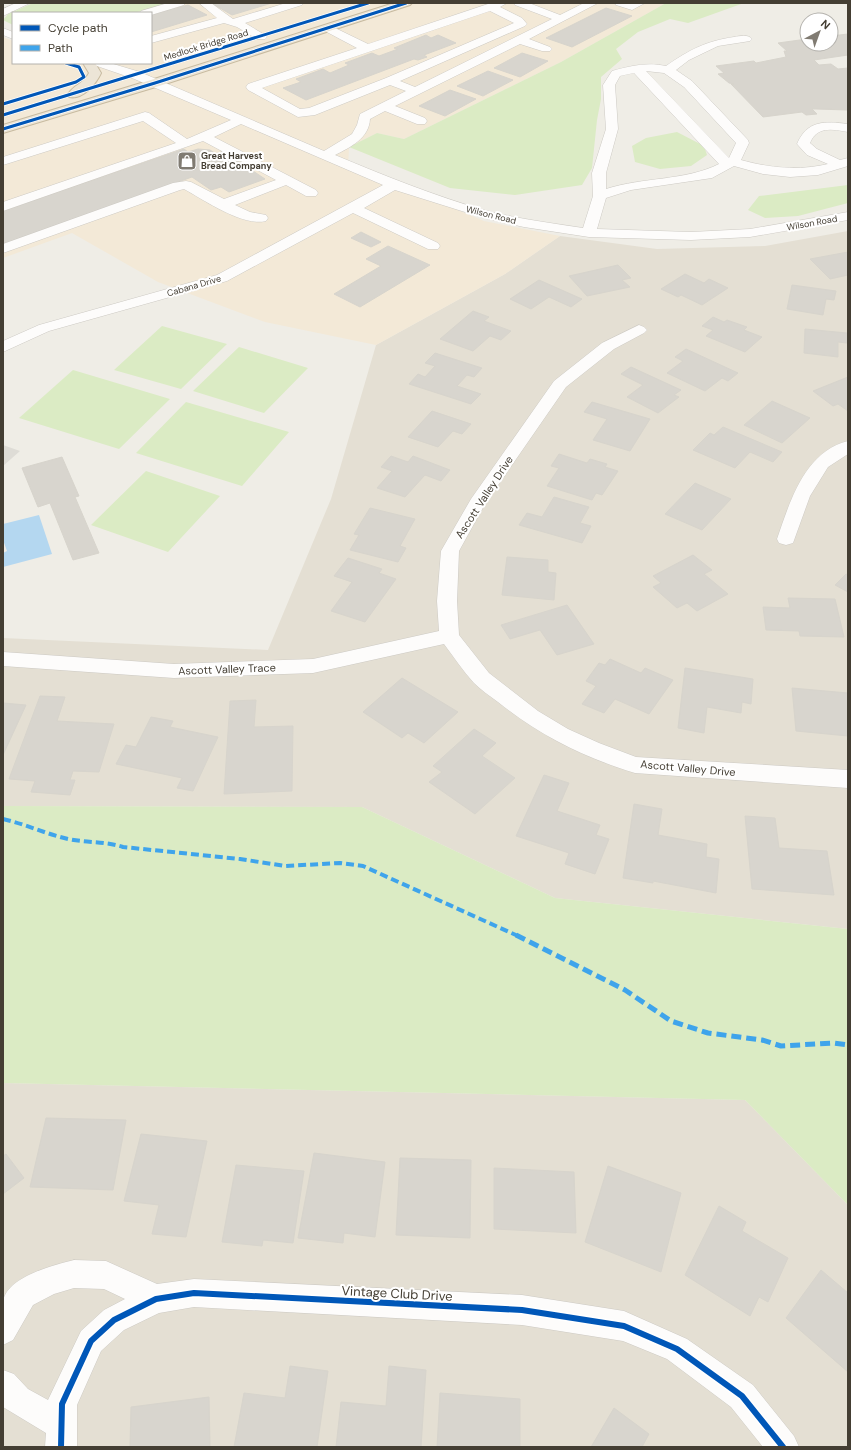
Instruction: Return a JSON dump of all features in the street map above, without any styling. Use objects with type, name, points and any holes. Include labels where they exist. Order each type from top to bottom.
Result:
[{"type":"highway","name":"Medlock Bridge Road","points":[[3,116],[368,3]]},
{"type":"highway","name":"Medlock Bridge Road","points":[[3,129],[155,84],[406,3]]},
{"type":"highway","points":[[74,94],[93,78],[95,73],[90,64]]},
{"type":"street","points":[[3,13],[25,3]]},
{"type":"street","points":[[148,12],[180,3]]},
{"type":"street","points":[[204,3],[229,21],[240,24],[261,37]]},
{"type":"street","points":[[152,40],[298,3]]},
{"type":"street","points":[[491,7],[518,20],[521,24],[390,80],[310,112],[298,113],[252,87],[502,3]]},
{"type":"street","points":[[519,3],[561,19]]},
{"type":"street","points":[[324,156],[356,138],[363,129],[364,117],[593,3]]},
{"type":"street","points":[[620,3],[632,7],[640,3]]},
{"type":"street","points":[[440,23],[453,29]]},
{"type":"street","points":[[326,28],[367,48]]},
{"type":"street","points":[[3,31],[12,36]]},
{"type":"street","points":[[466,35],[480,42]]},
{"type":"street","points":[[668,70],[685,58],[715,43],[746,39]]},
{"type":"street","points":[[520,40],[546,49]]},
{"type":"street","name":"Wilson Road","points":[[101,64],[136,75],[394,185],[484,214],[524,223],[590,233],[691,236],[730,235],[793,227],[848,216]]},
{"type":"street","points":[[590,233],[600,196],[599,173],[612,129],[609,85],[616,74],[636,68],[653,67],[668,70],[688,84],[743,143],[730,163],[707,175],[629,186],[600,196]]},
{"type":"street","points":[[636,68],[730,163],[762,170],[793,174],[830,169],[844,164]]},
{"type":"street","points":[[390,80],[416,91]]},
{"type":"street","points":[[386,107],[421,121]]},
{"type":"street","points":[[3,161],[145,116],[186,144]]},
{"type":"street","points":[[3,206],[186,144],[241,120]]},
{"type":"street","points":[[844,164],[812,152],[803,144],[805,136],[813,129],[823,126],[848,128]]},
{"type":"street","points":[[203,136],[312,192]]},
{"type":"street","points":[[224,204],[287,180]]},
{"type":"street","points":[[3,249],[178,186],[186,185],[247,216],[261,218]]},
{"type":"street","name":"Cabana Drive","points":[[3,347],[38,331],[71,320],[222,278],[394,185]]},
{"type":"street","points":[[353,208],[433,246]]},
{"type":"street","name":"Ascott Valley Drive","points":[[639,330],[608,346],[560,384],[477,503],[450,551],[446,601],[449,636],[482,678],[531,717],[561,735],[591,749],[635,764],[848,779]]},
{"type":"street","points":[[786,539],[801,496],[821,463],[848,446]]},
{"type":"street","name":"Ascott Valley Trace","points":[[3,659],[174,671],[313,666],[449,636]]},
{"type":"street","points":[[3,1330],[6,1322],[23,1295],[50,1281],[74,1274],[106,1275],[156,1299]]},
{"type":"street","name":"Vintage Club Drive","points":[[61,1436],[62,1404],[91,1341],[114,1320],[156,1299],[194,1293],[522,1310],[624,1326],[677,1349],[742,1396],[783,1447]]},
{"type":"street","points":[[3,1385],[17,1400],[61,1436]]},
{"type":"shaded area","points":[[168,3],[666,3],[561,62],[404,139],[377,133],[349,147],[348,170],[408,189],[484,221],[560,236],[505,274],[376,345],[265,322],[158,282],[72,233],[3,258],[3,37],[12,41],[12,64],[152,64],[152,12],[137,12]]},
{"type":"shaded area","points":[[848,231],[848,929],[555,898],[362,807],[3,806],[3,638],[268,650],[331,499],[376,345],[505,274],[560,236],[657,249],[765,246]]},
{"type":"shaded area","points":[[3,445],[20,451],[3,466]]},
{"type":"shaded area","points":[[3,1083],[745,1100],[848,1205],[848,1447],[3,1447]]},
{"type":"green space","points":[[33,3],[168,3],[137,12],[13,12]]},
{"type":"green space","points":[[666,3],[744,3],[688,23],[670,19],[638,32],[616,49],[622,59],[601,77],[601,99],[597,120],[592,168],[582,185],[515,195],[450,188],[349,147],[377,133],[404,139],[561,62]]},
{"type":"green space","points":[[12,12],[12,24],[3,20],[8,14]]},
{"type":"green space","points":[[677,132],[704,146],[707,155],[691,166],[660,169],[635,162],[632,146],[646,138]]},
{"type":"green space","points":[[848,185],[848,203],[798,216],[765,218],[748,210],[759,196]]},
{"type":"green space","points":[[162,326],[227,344],[181,389],[114,370]]},
{"type":"green space","points":[[239,347],[308,368],[264,413],[193,391]]},
{"type":"green space","points":[[73,370],[170,399],[119,449],[19,418]]},
{"type":"green space","points":[[186,402],[289,432],[242,486],[136,453]]},
{"type":"green space","points":[[146,471],[220,496],[168,552],[91,525]]},
{"type":"green space","points":[[3,806],[362,807],[555,898],[848,929],[848,1205],[745,1100],[3,1083]]},
{"type":"water","points":[[39,515],[52,554],[3,567],[3,553],[7,551],[3,540],[3,524]]},
{"type":"building","points":[[272,3],[232,15],[213,4]]},
{"type":"building","points":[[188,5],[207,15],[152,32],[152,15]]},
{"type":"building","points":[[606,8],[632,16],[572,47],[546,38]]},
{"type":"building","points":[[848,34],[848,55],[814,60],[819,65],[831,64],[838,69],[848,68],[848,110],[812,109],[817,114],[806,115],[802,112],[763,117],[731,84],[734,84],[729,83],[718,74],[724,73],[716,66],[754,61],[756,63],[786,57],[784,51],[787,51],[778,43],[799,40],[799,52],[839,52],[839,35]]},
{"type":"building","points":[[426,35],[431,38],[438,35],[456,43],[424,55],[427,57],[418,60],[414,59],[306,100],[283,88],[301,82],[296,79],[323,69],[330,73],[349,65],[345,63],[372,53],[379,56],[398,49],[394,48]]},
{"type":"building","points":[[522,53],[548,61],[520,77],[494,68]]},
{"type":"building","points":[[488,71],[513,80],[483,96],[457,86]]},
{"type":"building","points":[[450,90],[476,99],[445,116],[419,106]]},
{"type":"building","points":[[184,149],[188,152],[198,149],[210,150],[216,154],[223,151],[265,179],[229,192],[221,187],[211,190],[192,177],[3,244],[3,211]]},
{"type":"building","points":[[361,232],[381,242],[371,247],[351,238]]},
{"type":"building","points":[[388,246],[430,265],[360,307],[334,294],[381,266],[366,259]]},
{"type":"building","points":[[848,252],[848,275],[830,279],[810,259]]},
{"type":"building","points":[[618,265],[631,278],[622,280],[630,287],[587,296],[569,276]]},
{"type":"building","points":[[685,274],[704,283],[709,279],[728,288],[702,305],[681,295],[678,297],[661,289]]},
{"type":"building","points":[[539,280],[582,299],[571,307],[549,297],[531,309],[510,299]]},
{"type":"building","points":[[792,285],[836,291],[834,300],[826,299],[823,315],[787,309]]},
{"type":"building","points":[[473,311],[489,317],[484,321],[511,331],[501,340],[490,336],[473,351],[440,339]]},
{"type":"building","points":[[713,317],[724,322],[727,320],[747,327],[744,330],[762,337],[745,352],[706,336],[713,330],[702,326]]},
{"type":"building","points":[[805,329],[847,333],[847,343],[838,342],[838,357],[804,353]]},
{"type":"building","points":[[686,349],[738,373],[728,381],[722,378],[705,391],[667,373],[683,361],[675,357]]},
{"type":"building","points":[[435,353],[482,368],[474,377],[467,375],[457,386],[481,394],[471,404],[409,384],[418,374],[425,377],[435,366],[425,363]]},
{"type":"building","points":[[631,367],[681,390],[674,395],[679,397],[658,413],[627,397],[643,385],[621,374]]},
{"type":"building","points":[[848,377],[848,411],[838,404],[833,406],[813,391]]},
{"type":"building","points":[[772,401],[810,418],[782,443],[744,425]]},
{"type":"building","points":[[592,402],[650,419],[630,451],[593,440],[607,419],[584,412]]},
{"type":"building","points":[[432,411],[471,424],[462,434],[453,431],[438,447],[408,437]]},
{"type":"building","points":[[723,427],[782,452],[773,462],[750,452],[735,468],[693,450],[710,433],[714,435]]},
{"type":"building","points":[[559,454],[587,463],[590,459],[607,464],[605,467],[618,471],[602,495],[596,493],[592,500],[547,486],[559,468],[551,466]]},
{"type":"building","points":[[391,456],[408,462],[413,456],[450,470],[441,481],[425,475],[405,497],[377,488],[392,471],[381,467]]},
{"type":"building","points":[[62,457],[79,496],[75,497],[99,553],[73,560],[50,503],[38,507],[22,468]]},
{"type":"building","points":[[695,483],[731,499],[702,530],[665,514]]},
{"type":"building","points":[[554,497],[589,507],[580,523],[591,526],[582,543],[519,525],[527,513],[542,517]]},
{"type":"building","points":[[370,508],[415,519],[400,546],[406,548],[398,562],[350,550],[359,535],[354,534]]},
{"type":"building","points":[[693,555],[712,570],[704,574],[728,594],[697,611],[687,603],[677,608],[653,587],[661,583],[653,576]]},
{"type":"building","points":[[507,557],[548,560],[548,572],[556,573],[554,600],[502,595]]},
{"type":"building","points":[[348,558],[382,569],[379,573],[396,579],[365,622],[331,611],[352,582],[334,576]]},
{"type":"building","points":[[846,574],[848,575],[848,592],[835,585]]},
{"type":"building","points":[[788,598],[835,599],[844,637],[800,636],[799,631],[766,630],[763,607],[790,608]]},
{"type":"building","points":[[567,605],[594,644],[557,655],[540,630],[510,639],[501,625]]},
{"type":"building","points":[[610,659],[641,673],[645,668],[673,680],[649,714],[615,699],[604,713],[582,704],[596,686],[586,681],[599,663],[605,665]]},
{"type":"building","points":[[685,668],[753,679],[751,704],[742,702],[741,713],[707,707],[704,733],[678,728]]},
{"type":"building","points":[[402,678],[458,712],[424,743],[408,733],[402,738],[363,712]]},
{"type":"building","points":[[792,688],[848,693],[848,736],[796,731]]},
{"type":"building","points":[[40,696],[65,697],[57,721],[114,724],[99,772],[73,771],[70,780],[75,780],[70,795],[31,792],[35,781],[9,779]]},
{"type":"building","points":[[256,700],[254,727],[293,726],[292,791],[224,794],[230,701]]},
{"type":"building","points":[[3,703],[26,705],[3,755]]},
{"type":"building","points":[[151,717],[173,721],[170,727],[218,737],[193,791],[177,788],[182,778],[116,764],[126,745],[136,747]]},
{"type":"building","points":[[474,729],[496,743],[482,756],[515,778],[475,814],[429,782],[442,772],[433,766]]},
{"type":"building","points":[[544,775],[569,783],[557,811],[600,825],[596,835],[609,839],[595,874],[565,864],[569,853],[516,836]]},
{"type":"building","points":[[634,804],[662,809],[658,835],[707,844],[706,857],[719,859],[716,893],[653,881],[653,883],[623,878]]},
{"type":"building","points":[[745,816],[775,818],[779,848],[827,851],[834,895],[752,889]]},
{"type":"building","points":[[46,1118],[126,1120],[113,1190],[30,1187]]},
{"type":"building","points":[[141,1134],[207,1141],[186,1237],[152,1234],[159,1205],[124,1201]]},
{"type":"building","points":[[314,1153],[385,1162],[375,1237],[344,1233],[343,1243],[298,1238]]},
{"type":"building","points":[[6,1154],[24,1178],[3,1194],[3,1156]]},
{"type":"building","points":[[400,1158],[471,1160],[470,1238],[396,1235]]},
{"type":"building","points":[[236,1165],[304,1171],[293,1243],[263,1240],[262,1246],[222,1242]]},
{"type":"building","points":[[608,1166],[681,1193],[661,1272],[585,1242]]},
{"type":"building","points":[[494,1168],[574,1172],[576,1233],[494,1229]]},
{"type":"building","points":[[719,1206],[746,1222],[742,1231],[788,1258],[768,1302],[759,1297],[750,1316],[685,1275]]},
{"type":"building","points":[[821,1270],[848,1293],[848,1372],[786,1318]]},
{"type":"building","points":[[290,1366],[328,1371],[317,1447],[234,1447],[244,1393],[285,1398]]},
{"type":"building","points":[[389,1366],[426,1370],[421,1447],[336,1447],[341,1402],[386,1406]]},
{"type":"building","points":[[440,1393],[520,1399],[520,1447],[437,1447]]},
{"type":"building","points":[[209,1397],[210,1447],[130,1447],[131,1407]]},
{"type":"building","points":[[614,1408],[649,1434],[642,1447],[591,1447]]},
{"type":"marked path","points":[[3,819],[25,824],[60,837],[78,841],[107,842],[123,847],[240,859],[285,866],[340,863],[363,866],[497,925],[625,990],[671,1021],[708,1033],[762,1040],[781,1046],[833,1043],[848,1045]]},
{"type":"cycle path","points":[[3,115],[368,3]]},
{"type":"cycle path","points":[[3,129],[155,83],[406,3]]},
{"type":"cycle path","points":[[3,104],[76,82],[84,77],[79,67],[69,64]]},
{"type":"cycle path","points":[[61,1447],[62,1404],[91,1341],[114,1320],[156,1299],[194,1293],[522,1310],[624,1326],[677,1349],[742,1396],[783,1447]]},
{"type":"place","name":"Great Harvest Bread Company","points":[[187,161]]}]
